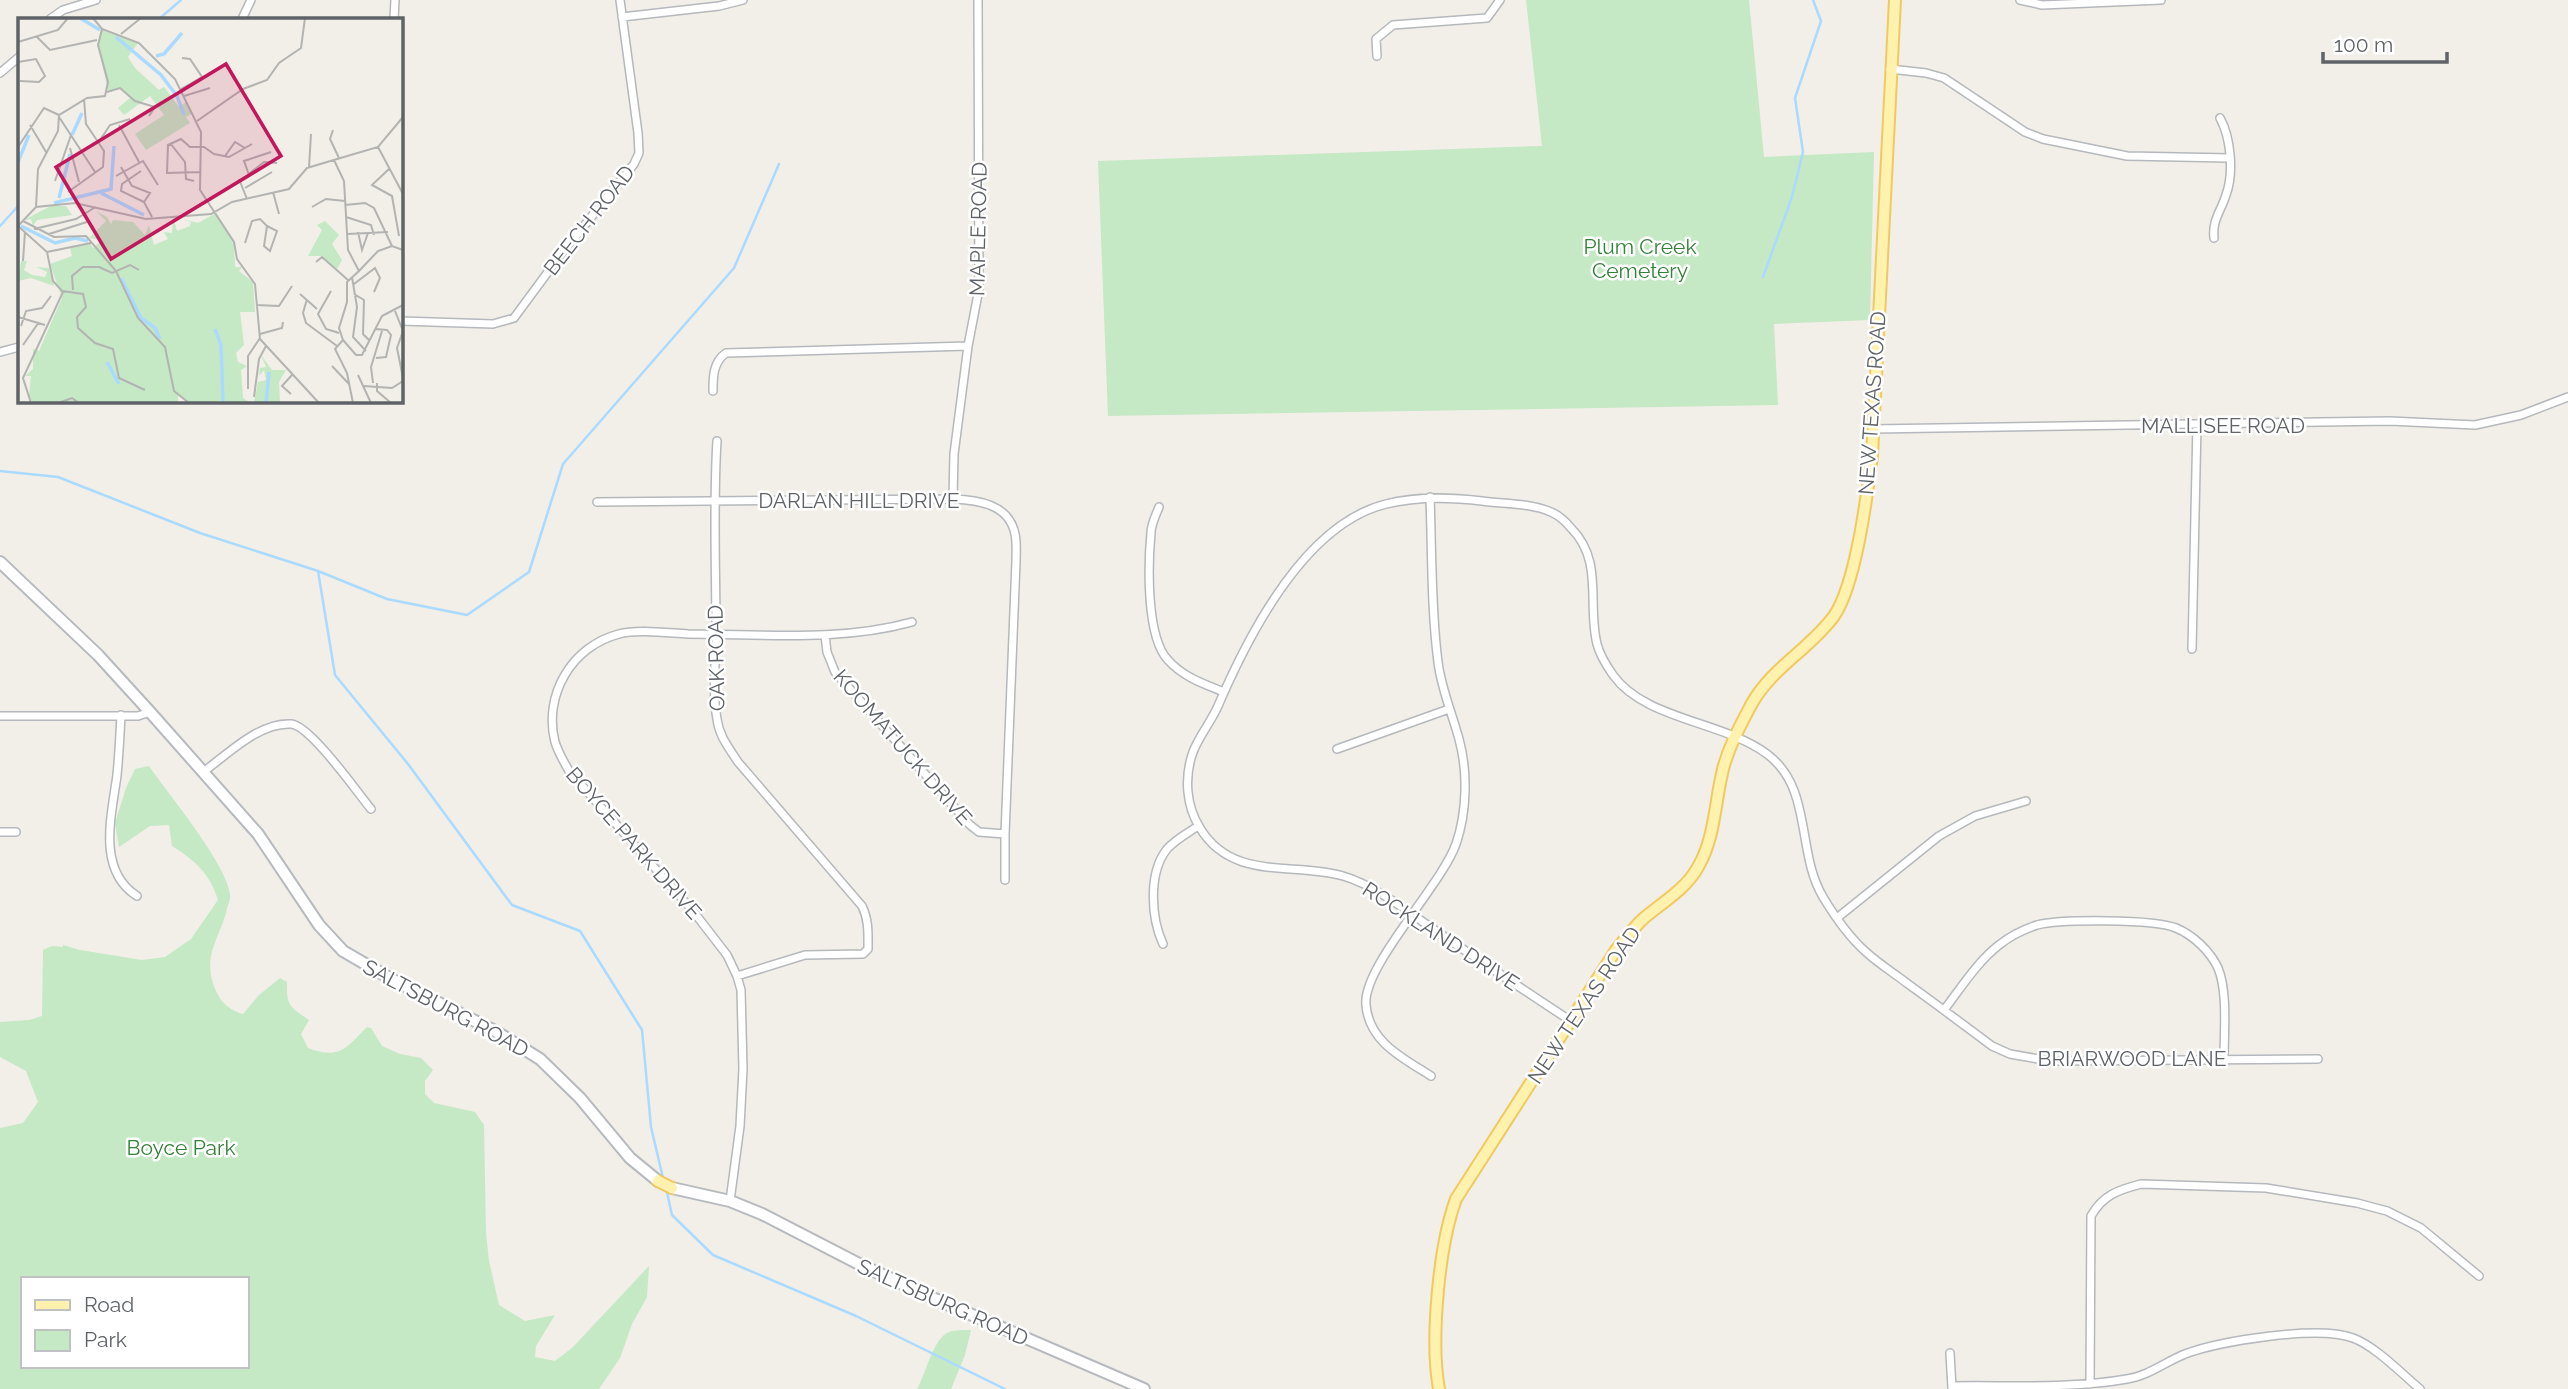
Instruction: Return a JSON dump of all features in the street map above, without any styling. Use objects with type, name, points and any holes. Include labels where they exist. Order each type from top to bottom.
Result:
[{"type":"main road","name":"NEW TEXAS ROAD","points":[[1439,1389],[1435,1347],[1441,1266],[1448,1219],[1457,1199],[1626,938],[1642,920],[1679,890],[1698,868],[1704,854],[1723,769],[1734,737],[1762,685],[1820,632],[1835,615],[1842,600],[1867,496],[1873,429],[1895,0]]},
{"type":"main road","name":"SALTSBURG ROAD","points":[[0,562],[98,655],[258,834],[319,925],[343,951],[393,980],[495,1031],[540,1059],[580,1098],[630,1158],[658,1181],[672,1188],[730,1201],[762,1214],[926,1296],[1144,1389]]},
{"type":"street","points":[[52,18],[64,10],[96,0]]},
{"type":"street","points":[[242,18],[251,0]]},
{"type":"street","points":[[394,18],[395,0]]},
{"type":"street","name":"BEECH ROAD","points":[[402,321],[493,324],[514,318],[634,164],[639,153],[638,133],[620,0]]},
{"type":"street","points":[[622,17],[719,6],[743,0]]},
{"type":"street","name":"MAPLE ROAD","points":[[953,499],[954,454],[968,346],[979,289],[978,0]]},
{"type":"street","points":[[1377,56],[1376,39],[1393,25],[1487,18],[1500,0]]},
{"type":"street","points":[[2020,0],[2042,5],[2161,0]]},
{"type":"street","points":[[0,73],[18,58]]},
{"type":"street","points":[[1890,69],[1944,78],[2025,132],[2043,139],[2127,156],[2229,158]]},
{"type":"street","points":[[2214,238],[2214,222],[2228,189],[2228,136],[2220,118]]},
{"type":"street","points":[[713,391],[714,369],[719,358],[726,353],[968,346]]},
{"type":"street","points":[[0,352],[18,347]]},
{"type":"street","name":"MALLISEE ROAD","points":[[1873,429],[2390,422],[2475,425],[2512,418],[2568,397]]},
{"type":"street","points":[[2192,649],[2197,425]]},
{"type":"street","name":"OAK ROAD","points":[[717,441],[714,501],[714,691],[717,721],[723,738],[758,786],[862,906],[867,916],[868,949],[863,954],[805,955],[737,976]]},
{"type":"street","points":[[1430,497],[1437,659],[1463,759],[1464,805],[1461,828],[1452,855],[1377,969],[1367,992],[1366,1003],[1373,1030],[1383,1042],[1431,1076]]},
{"type":"street","name":"ROCKLAND DRIVE","points":[[1572,1021],[1360,883],[1344,876],[1253,867],[1215,847],[1198,826],[1189,801],[1188,779],[1193,752],[1239,657],[1304,557],[1332,533],[1382,504],[1430,497],[1537,508],[1557,516],[1576,532],[1590,556],[1596,640],[1602,658],[1620,684],[1630,693],[1659,708],[1734,737]]},
{"type":"street","name":"DARLAN HILL DRIVE","points":[[597,502],[953,499],[985,502],[1006,516],[1015,534],[1016,562],[1005,834],[1006,880]]},
{"type":"street","points":[[1159,507],[1151,530],[1151,614],[1158,643],[1168,661],[1193,680],[1224,692]]},
{"type":"street","name":"BOYCE PARK DRIVE","points":[[730,1201],[740,1126],[743,1069],[741,990],[737,976],[727,955],[693,911],[569,771],[555,743],[552,710],[565,672],[584,651],[621,633],[825,635],[891,628],[912,622]]},
{"type":"street","name":"KOOMATUCK DRIVE","points":[[825,635],[827,652],[835,672],[951,806],[975,830],[1005,834]]},
{"type":"street","points":[[1337,749],[1449,709]]},
{"type":"street","points":[[0,716],[138,716],[150,712]]},
{"type":"street","points":[[121,715],[117,775],[108,826],[114,864],[126,887],[137,896]]},
{"type":"street","points":[[203,772],[256,734],[269,728],[292,724],[307,731],[371,809]]},
{"type":"street","name":"BRIARWOOD LANE","points":[[1734,737],[1768,754],[1782,767],[1794,787],[1815,883],[1837,918],[1867,953],[1992,1046],[2029,1058],[2050,1061],[2318,1059]]},
{"type":"street","points":[[1837,918],[1939,836],[1975,816],[2026,801]]},
{"type":"street","points":[[1163,944],[1156,924],[1154,894],[1158,866],[1168,849],[1198,826]]},
{"type":"street","points":[[0,831],[16,832]]},
{"type":"street","points":[[1944,1010],[1981,962],[2000,944],[2037,925],[2059,922],[2154,922],[2177,929],[2196,941],[2218,968],[2222,985],[2224,1059]]},
{"type":"street","points":[[2090,1384],[2091,1216],[2098,1204],[2112,1192],[2125,1188],[2141,1184],[2266,1188],[2387,1210],[2421,1228],[2479,1276]]},
{"type":"street","points":[[1950,1353],[1952,1387],[2090,1384],[2141,1376],[2202,1348],[2322,1333],[2353,1338],[2366,1345],[2420,1389]]},
{"type":"green space","name":"Plum Creek Cemetery","points":[[1526,0],[1749,0],[1764,157],[1874,152],[1870,320],[1774,324],[1778,405],[1108,416],[1098,161],[1542,146]]},
{"type":"green space","name":"Boyce Park","points":[[149,766],[196,829],[226,881],[230,899],[213,949],[210,968],[216,991],[224,1003],[243,1014],[259,995],[280,978],[287,982],[290,1005],[309,1020],[301,1034],[308,1048],[328,1053],[342,1050],[367,1027],[371,1028],[382,1046],[400,1054],[421,1058],[433,1070],[425,1081],[425,1094],[434,1103],[475,1112],[484,1125],[486,1233],[499,1305],[525,1321],[555,1315],[536,1346],[535,1357],[555,1361],[573,1347],[649,1266],[647,1297],[632,1324],[620,1358],[599,1389],[0,1389],[0,1128],[23,1123],[38,1102],[26,1071],[0,1057],[0,1022],[29,1020],[42,1016],[43,950],[63,945],[142,960],[165,957],[191,939],[218,900],[211,882],[200,868],[172,846],[169,825],[150,826],[119,847],[115,823],[135,769]]},
{"type":"green space","points":[[971,1330],[965,1355],[951,1389],[917,1389],[934,1349],[943,1336],[951,1331]]},
{"type":"waterway","points":[[160,18],[181,0]]},
{"type":"waterway","points":[[1763,277],[1792,197],[1803,152],[1795,98],[1821,21],[1813,0]]},
{"type":"waterway","points":[[0,471],[58,477],[200,533],[318,571],[387,599],[467,615],[529,572],[563,464],[734,268],[779,164]]},
{"type":"waterway","points":[[0,226],[18,206]]},
{"type":"waterway","points":[[318,571],[335,675],[408,764],[512,905],[580,931],[642,1030],[651,1127],[663,1178]]},
{"type":"waterway","points":[[666,1188],[672,1215],[713,1255],[856,1316],[1005,1389]]}]
